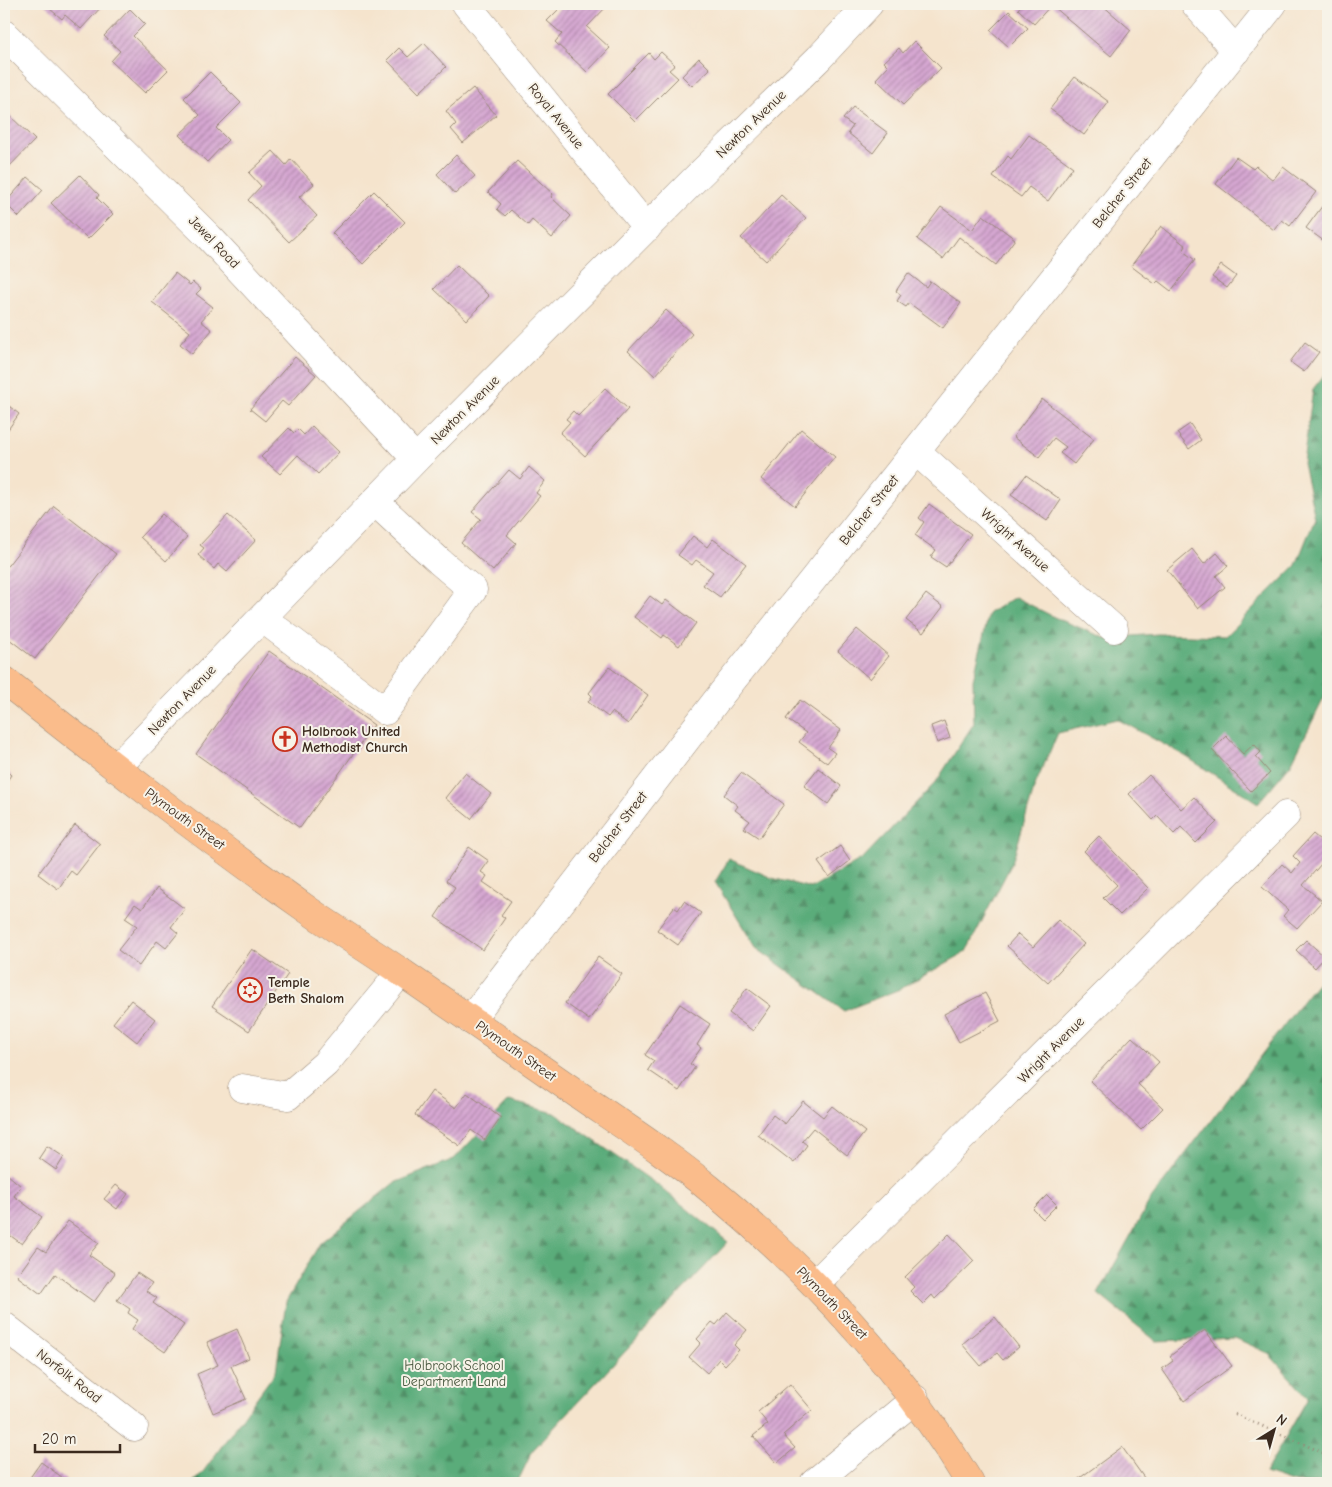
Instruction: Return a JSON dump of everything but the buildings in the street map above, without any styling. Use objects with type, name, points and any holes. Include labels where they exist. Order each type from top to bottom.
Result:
[{"type":"main road","name":"Plymouth Street","points":[[4,680],[116,768],[308,910],[659,1150],[701,1182],[762,1233],[815,1284],[861,1333],[915,1399],[948,1446],[970,1483]]},
{"type":"street","name":"Royal Avenue","points":[[466,4],[647,228]]},
{"type":"street","name":"Newton Avenue","points":[[116,768],[416,459],[819,58],[869,4]]},
{"type":"street","points":[[1195,4],[1236,50]]},
{"type":"street","name":"Belcher Street","points":[[470,1020],[722,692],[1273,4]]},
{"type":"street","name":"Jewel Road","points":[[4,34],[209,237],[416,459]]},
{"type":"street","name":"Wright Avenue","points":[[916,450],[1114,629]]},
{"type":"street","points":[[262,618],[386,711],[473,590],[375,502]]},
{"type":"street","name":"Wright Avenue","points":[[815,1284],[1286,815]]},
{"type":"street","points":[[242,1088],[288,1096],[325,1064],[401,972]]},
{"type":"street","name":"Norfolk Road","points":[[4,1326],[134,1427]]},
{"type":"street","points":[[814,1483],[915,1399]]},
{"type":"path","points":[[1235,1414],[1328,1455]]},
{"type":"green space","points":[[1328,370],[1328,691],[1291,764],[1258,803],[1185,756],[1117,719],[1058,733],[1036,783],[1012,863],[966,952],[900,989],[844,1011],[756,948],[715,882],[729,859],[772,878],[811,888],[863,858],[936,782],[974,723],[973,680],[989,613],[1015,597],[1054,617],[1105,638],[1158,634],[1225,636],[1296,565],[1315,518],[1303,463],[1313,389]]},
{"type":"green space","points":[[1328,970],[1328,1483],[1295,1483],[1265,1473],[1308,1398],[1268,1353],[1235,1338],[1156,1341],[1098,1294],[1151,1199]]},
{"type":"green space","name":"Holbrook School Department Land","points":[[509,1101],[555,1113],[659,1186],[728,1242],[533,1450],[517,1483],[192,1483],[203,1472],[276,1371],[286,1302],[320,1243],[394,1183],[454,1159]]},
{"type":"place","name":"Holbrook United Methodist Church","points":[[285,739]]},
{"type":"place","name":"Temple Beth Shalom","points":[[250,990]]}]
